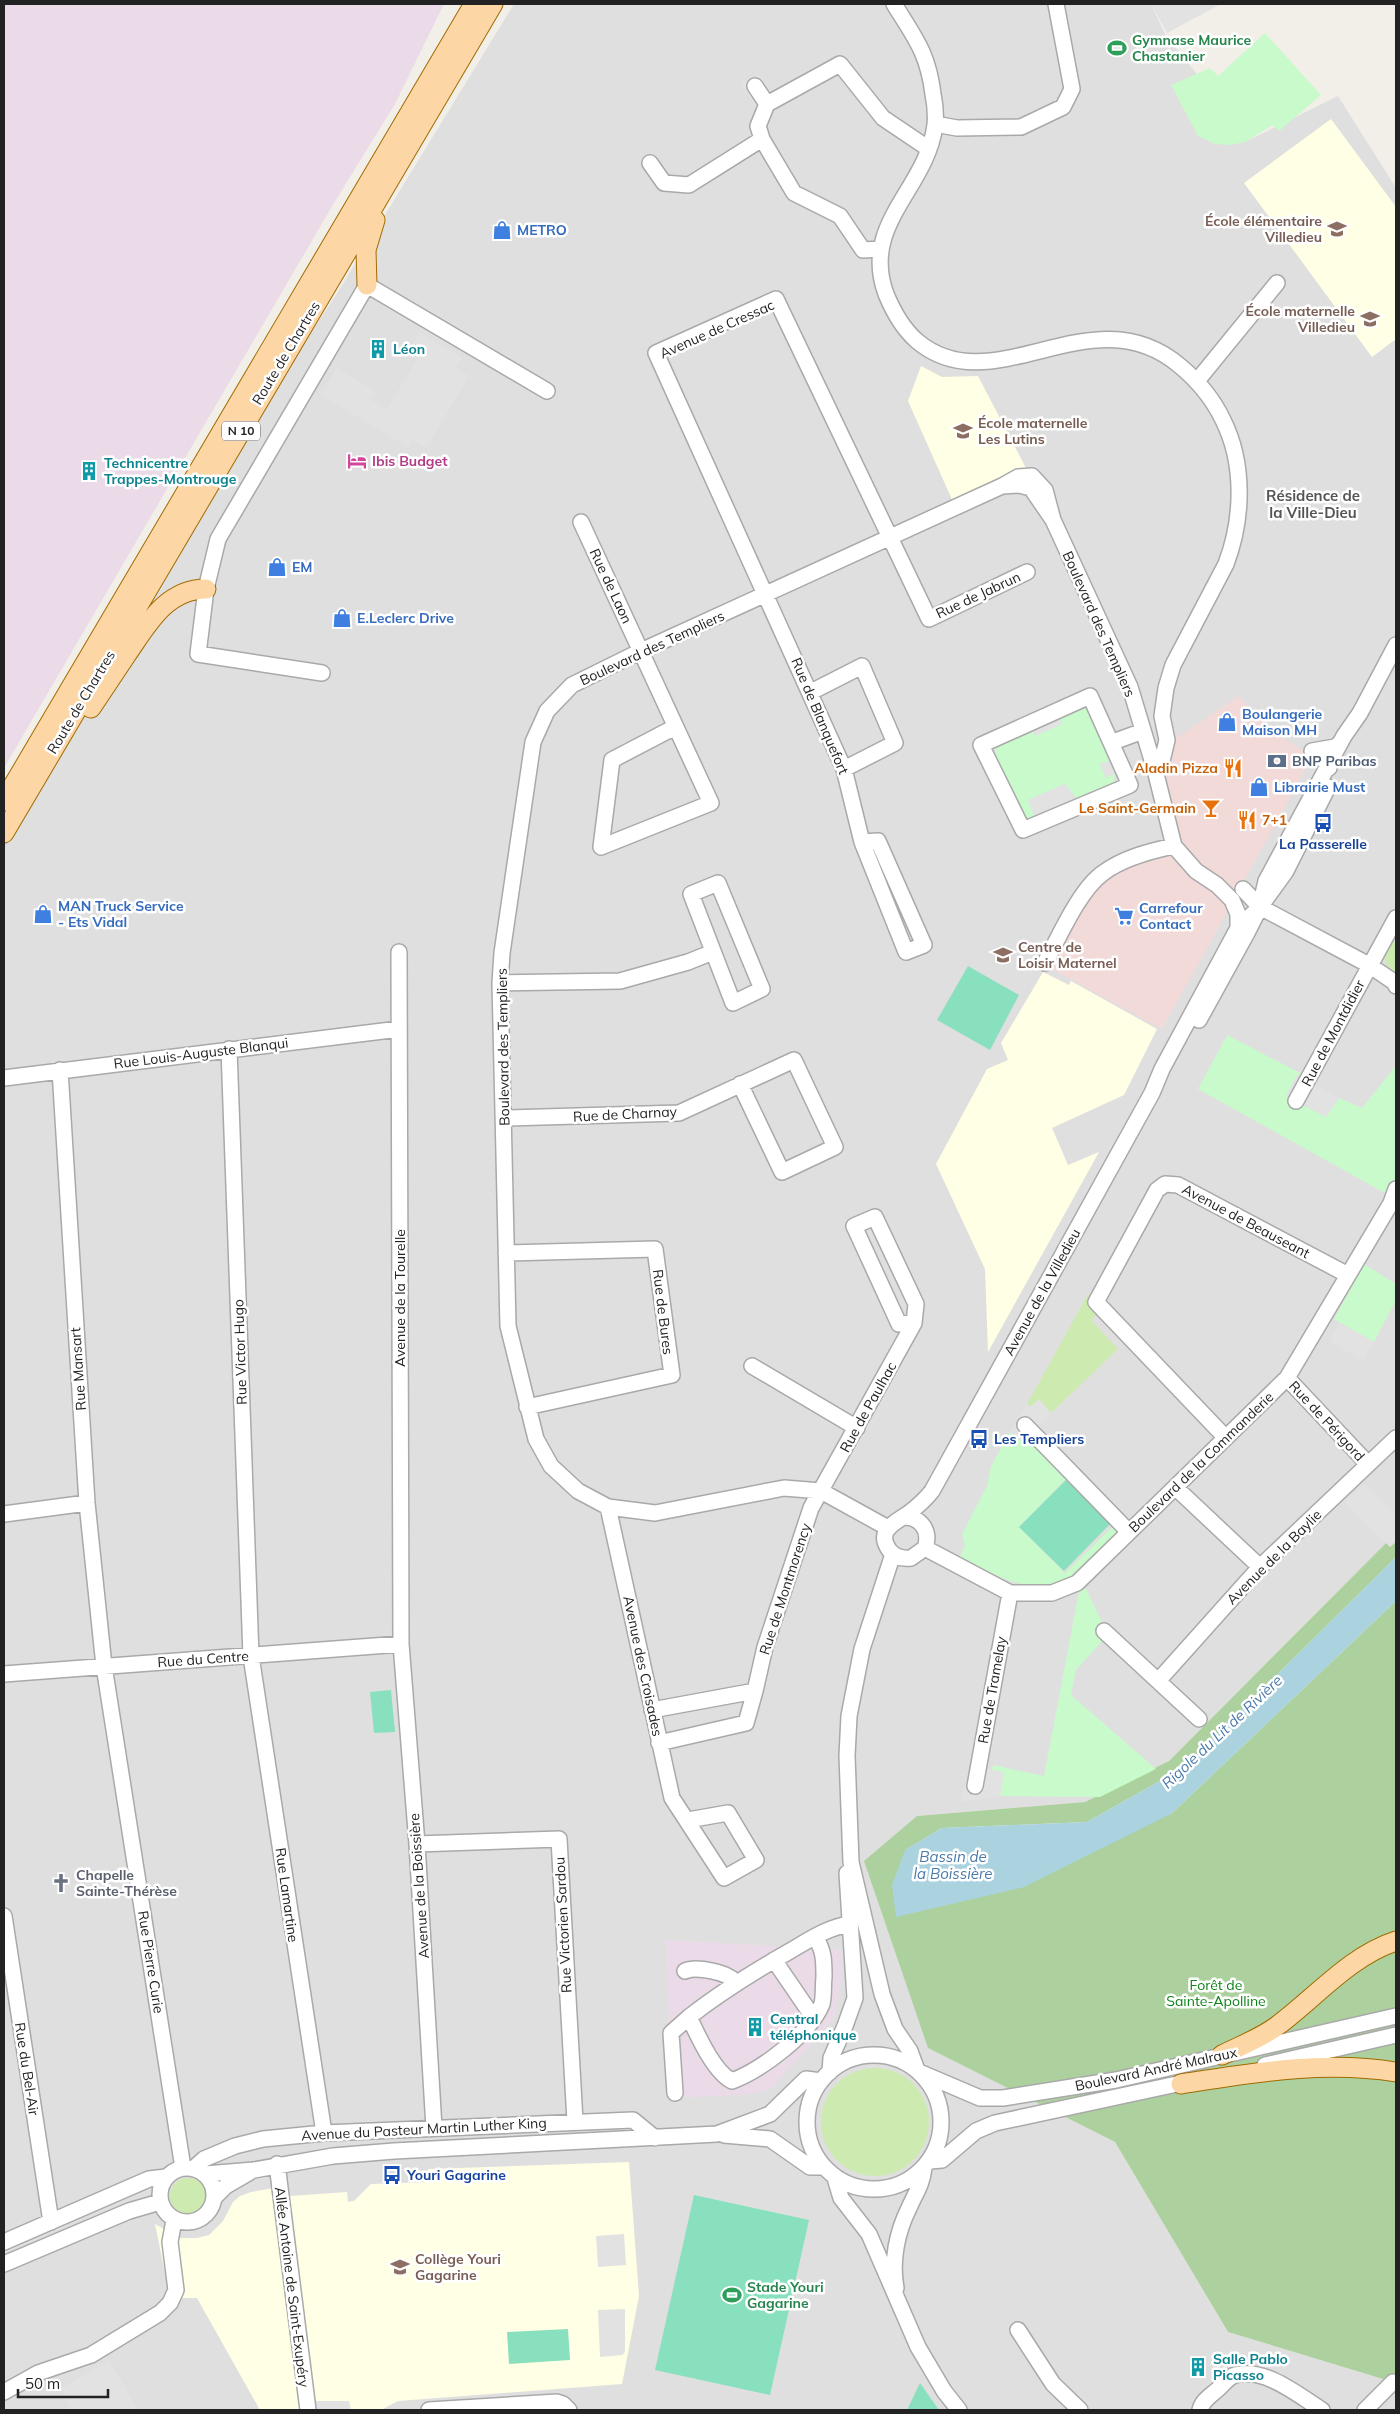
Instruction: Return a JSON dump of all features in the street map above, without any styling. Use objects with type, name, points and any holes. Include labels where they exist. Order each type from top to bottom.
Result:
[{"type":"main road","name":"N 10","points":[[470,27],[474,4]]},
{"type":"main road","name":"N 10","points":[[470,27],[493,4]]},
{"type":"main road","name":"Route de Chartres","points":[[4,833],[438,97],[470,27]]},
{"type":"main road","name":"Route de Chartres","points":[[4,801],[470,27]]},
{"type":"main road","points":[[368,285],[366,250],[369,235],[376,218],[417,150],[438,97]]},
{"type":"main road","points":[[47,758],[63,752],[151,619],[165,604],[195,589],[206,589]]},
{"type":"main road","points":[[1222,2055],[1275,2027],[1377,1947],[1396,1940]]},
{"type":"main road","points":[[1181,2084],[1282,2069],[1364,2066],[1396,2072]]},
{"type":"street","points":[[894,4],[924,51],[930,71],[935,124],[929,149],[911,187],[882,236],[880,267],[883,286],[901,324],[914,339],[929,351],[960,362],[986,362],[1095,339],[1128,341],[1148,346],[1168,356],[1197,381],[1220,413],[1229,432],[1240,478],[1236,530],[1226,564],[1173,664],[1166,688],[1156,743],[1150,754]]},
{"type":"street","points":[[935,124],[957,128],[1021,128],[1063,107],[1072,89],[1056,4]]},
{"type":"street","points":[[881,249],[863,250],[840,216],[794,192],[762,139],[758,126],[767,104],[840,64],[883,118],[929,149]]},
{"type":"street","points":[[755,86],[767,104]]},
{"type":"street","points":[[650,163],[664,183],[689,185],[762,139]]},
{"type":"street","points":[[1197,381],[1277,284]]},
{"type":"street","points":[[322,673],[198,654],[206,589],[218,538],[368,285],[547,391]]},
{"type":"street","name":"Avenue de Cressac","points":[[766,594],[656,354],[681,342],[776,300],[890,538]]},
{"type":"street","name":"Boulevard des Templiers","points":[[888,1528],[821,1491],[784,1488],[655,1513],[608,1507],[578,1491],[551,1466],[536,1439],[508,1326],[500,983],[532,752],[547,710],[572,685],[641,651],[890,538],[1018,477],[1032,476],[1045,490],[1053,520],[1130,687],[1155,770],[1174,846],[1196,871],[1217,885],[1232,900]]},
{"type":"street","name":"Rue de Laon","points":[[581,522],[711,803],[601,847],[612,760],[675,727]]},
{"type":"street","name":"Rue de Jabrun","points":[[890,538],[929,619],[1027,572]]},
{"type":"street","name":"Rue de Blanquefort","points":[[766,594],[844,769],[862,842],[906,952],[924,945],[878,840],[862,842]]},
{"type":"street","name":"Avenue de la Villedieu","points":[[904,1517],[922,1503],[932,1492],[1152,1093],[1162,1069],[1238,928],[1260,906],[1266,881],[1329,768],[1340,744],[1396,646]]},
{"type":"street","points":[[811,692],[862,666],[895,743],[844,769]]},
{"type":"street","points":[[1090,696],[1113,742],[1130,785],[1023,830],[981,744],[1090,696]]},
{"type":"street","name":"Avenue de la Villedieu","points":[[1152,1093],[1168,1072],[1204,1011],[1260,906],[1290,863],[1350,743],[1360,712]]},
{"type":"street","points":[[1155,770],[1162,761],[1167,740],[1162,716]]},
{"type":"street","points":[[1113,742],[1143,731]]},
{"type":"street","points":[[1329,768],[1327,763],[1312,751],[1335,747],[1340,744]]},
{"type":"street","points":[[1045,963],[1088,887],[1103,872],[1145,852],[1174,846]]},
{"type":"street","name":"Boulevard des Templiers","points":[[1217,885],[1243,889],[1266,881]]},
{"type":"street","points":[[718,883],[762,989],[733,1003],[713,952],[691,894],[718,883]]},
{"type":"street","points":[[1243,889],[1260,906]]},
{"type":"street","points":[[1232,900],[1260,906],[1369,965],[1394,982],[1396,986]]},
{"type":"street","points":[[1232,900],[1238,914],[1238,928]]},
{"type":"street","name":"Rue de Montdidier","points":[[1296,1101],[1396,918]]},
{"type":"street","name":"Avenue de la Tourelle","points":[[399,952],[402,1644]]},
{"type":"street","points":[[500,983],[620,982],[688,962],[713,952]]},
{"type":"street","name":"Rue Louis-Auguste Blanqui","points":[[4,1078],[399,1029]]},
{"type":"street","name":"Rue Victor Hugo","points":[[229,1049],[251,1656]]},
{"type":"street","name":"Rue de Charnay","points":[[504,1118],[678,1113],[740,1084],[794,1060],[836,1147],[782,1172],[740,1084]]},
{"type":"street","name":"Rue Mansart","points":[[60,1070],[87,1504],[104,1666]]},
{"type":"street","name":"Avenue de Beauseant","points":[[1225,1437],[1096,1302],[1157,1190],[1165,1184],[1178,1185],[1348,1275]]},
{"type":"street","name":"Boulevard de la Commanderie","points":[[925,1548],[1010,1594],[1052,1593],[1077,1583],[1287,1378],[1348,1275],[1394,1205],[1396,1189]]},
{"type":"street","name":"Rue de Paulhac","points":[[821,1491],[914,1323],[916,1304],[875,1218],[854,1226],[899,1324],[914,1323]]},
{"type":"street","name":"Rue de Bures","points":[[506,1253],[655,1249],[672,1376],[527,1406]]},
{"type":"street","points":[[752,1366],[857,1428]]},
{"type":"street","name":"Rue de Périgord","points":[[1287,1378],[1368,1464]]},
{"type":"street","points":[[1025,1426],[1129,1532]]},
{"type":"street","name":"Avenue de la Baylie","points":[[1158,1681],[1260,1567],[1396,1438]]},
{"type":"street","points":[[1176,1488],[1260,1567]]},
{"type":"street","name":"Rue de Montmorency","points":[[659,1743],[746,1723],[765,1647],[811,1508],[821,1491]]},
{"type":"street","name":"Avenue de la Villedieu","points":[[925,1527],[932,1492]]},
{"type":"street","points":[[4,1514],[87,1504]]},
{"type":"street","name":"Avenue des Croisades","points":[[608,1507],[672,1798],[724,1878],[756,1860],[728,1813],[688,1820]]},
{"type":"street","points":[[904,1517],[916,1519],[925,1527],[928,1538],[925,1548],[917,1556],[899,1556],[886,1542],[888,1528],[894,1521],[904,1517]]},
{"type":"street","points":[[899,1556],[880,1590],[855,1674],[849,1716],[847,1756],[851,1862],[882,1994],[895,2029],[910,2051],[918,2071],[934,2091],[942,2114],[940,2139],[927,2164],[922,2185],[909,2207],[898,2233],[894,2273],[900,2307]]},
{"type":"street","name":"Rue de Tramelay","points":[[975,1786],[1010,1594]]},
{"type":"street","points":[[1104,1631],[1199,1719]]},
{"type":"street","name":"Rue du Centre","points":[[4,1674],[402,1644]]},
{"type":"street","name":"Avenue de la Boissière","points":[[402,1644],[418,1844],[434,2128]]},
{"type":"street","name":"Rue Lamartine","points":[[251,1656],[324,2133]]},
{"type":"street","name":"Rue Pierre Curie","points":[[104,1666],[194,2170]]},
{"type":"street","points":[[652,1710],[755,1690]]},
{"type":"street","name":"Rue Victorien Sardou","points":[[418,1844],[558,1839],[574,2121]]},
{"type":"street","points":[[851,1862],[847,1872],[855,1998],[825,2076],[812,2097],[807,2115],[808,2134],[813,2151],[823,2167],[835,2178],[857,2188],[882,2190],[905,2183],[927,2164]]},
{"type":"street","name":"Rue du Bel-Air","points":[[4,1916],[51,2222]]},
{"type":"street","points":[[675,2093],[671,2033],[736,1983],[836,1926],[850,1924]]},
{"type":"street","points":[[690,2017],[704,2047],[724,2077],[732,2081],[751,2074],[783,2051],[813,2017],[822,2002],[824,1954],[815,1937]]},
{"type":"street","points":[[774,1960],[813,2017]]},
{"type":"street","points":[[685,1971],[692,1968],[724,1974],[736,1983]]},
{"type":"street","name":"Boulevard André Malraux","points":[[918,2071],[980,2098],[992,2099],[1116,2080],[1396,2016]]},
{"type":"street","name":"Boulevard André Malraux","points":[[927,2164],[942,2160],[976,2131],[995,2123],[1181,2084],[1396,2035]]},
{"type":"street","points":[[825,2076],[850,2059],[873,2055],[896,2058],[918,2071]]},
{"type":"street","name":"Avenue du Pasteur Martin Luther King","points":[[717,2134],[770,2114],[806,2079],[825,2076]]},
{"type":"street","name":"Avenue du Pasteur Martin Luther King","points":[[194,2170],[204,2159],[235,2146],[263,2139],[324,2133],[633,2120],[655,2138]]},
{"type":"street","name":"Avenue du Pasteur Martin Luther King","points":[[4,2242],[149,2179],[194,2170],[254,2170],[277,2164],[333,2156],[394,2151],[717,2134],[770,2139],[810,2166],[823,2167]]},
{"type":"street","name":"Allée Antoine de Saint-Exupéry","points":[[277,2164],[308,2410]]},
{"type":"street","points":[[194,2170],[210,2181],[214,2196]]},
{"type":"street","name":"Avenue du Pasteur Martin Luther King","points":[[174,2220],[190,2223],[204,2217],[210,2211],[214,2196],[226,2186],[254,2170]]},
{"type":"street","points":[[4,2392],[38,2373],[91,2355],[160,2313],[170,2303],[176,2290],[170,2242],[174,2220],[168,2216],[160,2202],[162,2185],[166,2177]]},
{"type":"street","points":[[835,2178],[842,2198],[869,2234],[918,2347],[959,2410]]},
{"type":"street","points":[[4,2264],[129,2210],[160,2202]]},
{"type":"street","points":[[1018,2330],[1053,2384],[1080,2410]]},
{"type":"street","points":[[1200,2410],[1202,2404],[1231,2377],[1247,2375],[1259,2375],[1284,2386],[1322,2410]]},
{"type":"street","points":[[1365,2410],[1393,2382]]},
{"type":"street","points":[[429,2410],[557,2402],[563,2404],[569,2410]]},
{"type":"shaded area","points":[[4,4],[444,4],[395,104],[334,203],[4,768]]},
{"type":"shaded area","points":[[514,4],[1151,4],[1165,34],[1249,140],[1338,96],[1396,188],[1396,1533],[1169,1761],[1085,1802],[917,1816],[928,2048],[1115,2142],[1228,2332],[1396,2383],[1396,2410],[4,2410],[4,829],[74,688],[336,295]]},
{"type":"shaded area","points":[[1151,4],[1221,4],[1167,33]]},
{"type":"shaded area","points":[[759,74],[772,94],[759,110],[740,84]]},
{"type":"shaded area","name":"École élémentaire Villedieu","points":[[1331,119],[1396,207],[1396,339],[1372,357],[1244,183]]},
{"type":"shaded area","points":[[420,333],[462,358],[456,368],[469,376],[426,448],[413,440],[409,448],[321,395],[337,368],[376,392],[371,400],[387,409],[418,358],[408,352]]},
{"type":"shaded area","name":"École maternelle Les Lutins","points":[[921,366],[942,377],[978,376],[1027,470],[954,504],[908,401]]},
{"type":"shaded area","points":[[1239,696],[1276,735],[1313,756],[1162,1029],[1043,964],[1100,872],[1178,839],[1160,749]]},
{"type":"shaded area","points":[[1058,714],[1062,724],[1035,736],[1031,726]]},
{"type":"shaded area","points":[[1113,760],[1115,773],[1106,778],[1100,764]]},
{"type":"shaded area","points":[[1065,784],[1077,799],[1035,818],[1028,800]]},
{"type":"shaded area","points":[[1043,972],[1069,985],[1071,981],[1157,1029],[1124,1095],[1052,1128],[1068,1165],[1099,1152],[988,1352],[985,1269],[936,1164],[987,1069],[1008,1060],[1001,1043]]},
{"type":"shaded area","points":[[1302,1074],[1314,1084],[1339,1098],[1326,1117],[1286,1096],[1296,1076]]},
{"type":"shaded area","points":[[1339,1323],[1374,1342],[1363,1361],[1330,1341]]},
{"type":"shaded area","points":[[1039,1399],[1051,1413],[1024,1443],[1010,1432],[1026,1404],[1030,1407]]},
{"type":"shaded area","points":[[1365,1484],[1396,1516],[1396,1542],[1390,1547],[1344,1501]]},
{"type":"shaded area","points":[[978,1769],[1004,1772],[1000,1796],[961,1802],[965,1784],[975,1785]]},
{"type":"shaded area","points":[[666,1940],[841,1950],[842,1976],[834,2018],[771,2089],[744,2095],[672,2098]]},
{"type":"shaded area","name":"Collège Youri Gagarine","points":[[629,2162],[639,2296],[622,2384],[398,2401],[381,2410],[260,2410],[197,2298],[170,2298],[155,2224],[180,2238],[197,2238],[209,2235],[223,2221],[233,2202],[240,2196],[251,2192],[274,2188],[276,2197],[347,2192],[348,2202],[354,2201],[371,2184],[428,2182],[428,2169]]},
{"type":"shaded area","points":[[624,2234],[626,2265],[598,2267],[596,2236]]},
{"type":"shaded area","points":[[625,2309],[625,2352],[622,2355],[600,2357],[598,2310]]},
{"type":"shaded area","points":[[109,2360],[138,2410],[65,2410],[70,2407],[60,2389]]},
{"type":"shaded area","points":[[316,2401],[349,2401],[351,2410],[314,2410]]},
{"type":"green space","points":[[1265,33],[1321,95],[1279,131],[1273,125],[1245,142],[1229,145],[1215,144],[1198,136],[1171,85],[1210,68],[1218,76]]},
{"type":"green space","points":[[1089,705],[1113,760],[1100,764],[1106,778],[1115,773],[1114,783],[1077,799],[1065,784],[1028,800],[1035,818],[1031,820],[1023,816],[997,762],[995,745],[1031,726],[1035,736],[1058,714]]},
{"type":"green space","points":[[1392,939],[1396,943],[1396,974],[1387,965],[1384,957]]},
{"type":"green space","points":[[968,966],[1019,995],[990,1050],[937,1020]]},
{"type":"green space","points":[[1227,1035],[1302,1074],[1286,1096],[1326,1117],[1339,1098],[1362,1108],[1396,1066],[1396,1180],[1389,1192],[1383,1192],[1198,1089]]},
{"type":"green space","points":[[1364,1264],[1396,1284],[1396,1300],[1374,1342],[1334,1319]]},
{"type":"green space","points":[[1088,1294],[1100,1311],[1091,1320],[1118,1349],[1051,1413],[1039,1400],[1030,1407],[1027,1404]]},
{"type":"green space","points":[[1010,1432],[1024,1442],[1034,1440],[1069,1476],[1019,1527],[1065,1573],[1114,1525],[1118,1529],[1113,1542],[1096,1559],[1079,1573],[1062,1581],[1045,1585],[1012,1582],[960,1557],[965,1545],[962,1534],[987,1486],[991,1466]]},
{"type":"green space","points":[[1066,1480],[1110,1524],[1064,1571],[1019,1527]]},
{"type":"green space","name":"Forêt de Sainte-Apolline","points":[[1396,1533],[1396,1557],[1183,1768],[1087,1822],[942,1828],[905,1850],[1171,1814],[1396,1601],[1396,2383],[1228,2332],[1115,2142],[928,2048],[864,1861],[917,1816],[1085,1802],[1169,1761]]},
{"type":"green space","points":[[1085,1587],[1103,1624],[1104,1639],[1076,1670],[1071,1695],[1156,1769],[1100,1797],[1000,1796],[1004,1772],[992,1770],[993,1765],[1044,1776],[1078,1597],[1080,1589]]},
{"type":"green space","points":[[391,1690],[395,1732],[374,1733],[370,1692]]},
{"type":"green space","points":[[875,2068],[896,2072],[913,2084],[925,2101],[929,2122],[925,2143],[913,2160],[896,2172],[875,2176],[854,2172],[837,2160],[825,2143],[821,2122],[825,2101],[837,2084],[854,2072]]},
{"type":"green space","points":[[188,2178],[195,2179],[201,2183],[205,2189],[205,2203],[201,2209],[195,2213],[188,2214],[181,2213],[175,2209],[171,2203],[170,2196],[171,2189],[175,2183],[181,2179]]},
{"type":"green space","name":"Stade Youri Gagarine","points":[[694,2195],[809,2220],[770,2395],[655,2370]]},
{"type":"green space","points":[[568,2329],[570,2360],[509,2364],[507,2332]]},
{"type":"green space","points":[[920,2383],[939,2410],[907,2410]]},
{"type":"water","name":"Bassin de la Boissière","points":[[1396,1557],[1396,1601],[1171,1814],[1024,1887],[896,1917],[892,1885],[905,1850],[942,1828],[1087,1822],[1183,1768]]},
{"type":"place","name":"Gymnase Maurice Chastanier","points":[[1117,48]]},
{"type":"place","name":"École élémentaire Villedieu","points":[[1337,229]]},
{"type":"place","name":"METRO","points":[[502,230]]},
{"type":"place","name":"École maternelle Villedieu","points":[[1370,319]]},
{"type":"place","name":"Léon","points":[[378,349]]},
{"type":"place","name":"École maternelle Les Lutins","points":[[963,431]]},
{"type":"place","name":"Ibis Budget","points":[[357,461]]},
{"type":"place","name":"Technicentre Trappes-Montrouge","points":[[89,471]]},
{"type":"place","name":"EM","points":[[277,567]]},
{"type":"place","name":"E.Leclerc Drive","points":[[342,618]]},
{"type":"place","name":"Boulangerie Maison MH","points":[[1227,722]]},
{"type":"place","name":"BNP Paribas","points":[[1277,761]]},
{"type":"place","name":"Aladin Pizza","points":[[1233,768]]},
{"type":"place","name":"Librairie Must","points":[[1259,787]]},
{"type":"place","name":"Le Saint-Germain","points":[[1211,808]]},
{"type":"place","name":"7+1","points":[[1247,820]]},
{"type":"place","name":"La Passerelle","points":[[1323,823]]},
{"type":"place","name":"MAN Truck Service - Ets Vidal","points":[[43,914]]},
{"type":"place","name":"Carrefour Contact","points":[[1124,916]]},
{"type":"place","name":"Centre de Loisir Maternel","points":[[1003,955]]},
{"type":"place","name":"Les Templiers","points":[[979,1439]]},
{"type":"place","name":"Chapelle Sainte-Thérèse","points":[[61,1883]]},
{"type":"place","name":"Central téléphonique","points":[[755,2027]]},
{"type":"place","name":"Youri Gagarine","points":[[392,2175]]},
{"type":"place","name":"Collège Youri Gagarine","points":[[400,2267]]},
{"type":"place","name":"Stade Youri Gagarine","points":[[732,2295]]},
{"type":"place","name":"Salle Pablo Picasso","points":[[1198,2367]]},
{"type":"district","name":"Résidence de la Ville-Dieu","points":[[1313,504]]},
{"type":"water label","name":"Rigole du Lit de Rivière","points":[[1222,1732]]}]
